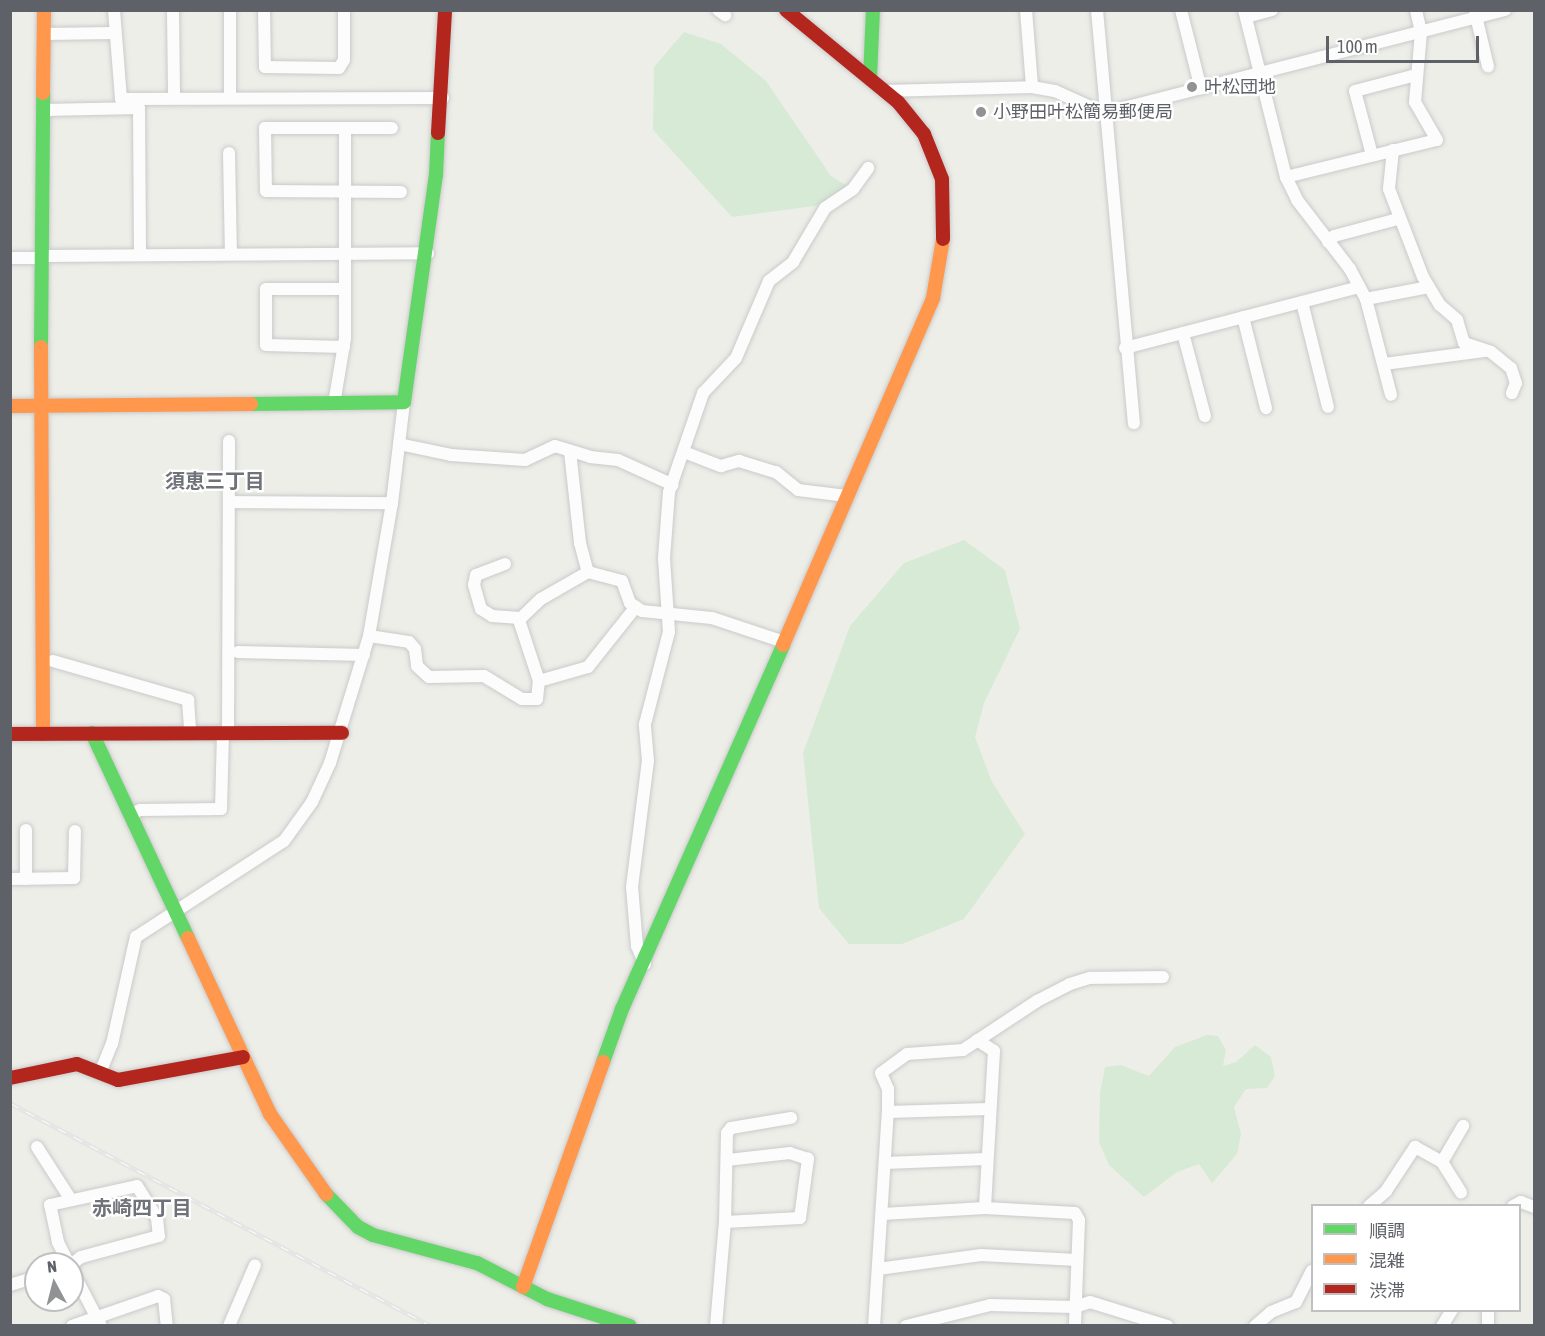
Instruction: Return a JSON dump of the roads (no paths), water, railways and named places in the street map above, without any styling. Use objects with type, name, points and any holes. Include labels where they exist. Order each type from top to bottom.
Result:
[{"type":"street","points":[[43,734],[40,405],[44,257],[44,10]]},
{"type":"street","points":[[114,10],[115,33],[119,45],[121,99],[443,98]]},
{"type":"street","points":[[173,10],[174,98]]},
{"type":"street","points":[[230,10],[230,97]]},
{"type":"street","points":[[264,10],[265,67],[318,68],[339,68],[344,60],[344,10]]},
{"type":"street","points":[[100,1073],[112,1044],[136,937],[284,841],[312,802],[342,733],[369,636],[392,503],[404,402],[428,253],[443,98],[445,10]]},
{"type":"street","points":[[523,1287],[622,1009],[645,964],[933,298],[944,234],[944,197],[937,164],[910,113],[786,10]]},
{"type":"street","points":[[870,78],[873,10]]},
{"type":"street","points":[[1026,10],[1032,87]]},
{"type":"street","points":[[1097,10],[1125,348],[1134,423]]},
{"type":"street","points":[[1181,10],[1201,89]]},
{"type":"street","points":[[1272,10],[1245,14],[1287,177],[1297,200],[1350,269],[1366,298],[1391,395]]},
{"type":"street","points":[[1287,177],[1437,140],[1416,107],[1416,75],[1421,32],[1416,10]]},
{"type":"street","points":[[884,91],[1032,87],[1055,91],[1104,113],[1421,32],[1475,14],[1505,10]]},
{"type":"street","points":[[1475,14],[1488,66]]},
{"type":"street","points":[[44,34],[115,33]]},
{"type":"street","points":[[1372,155],[1355,91],[1416,75]]},
{"type":"street","points":[[44,110],[139,108],[140,255]]},
{"type":"street","points":[[392,128],[264,128],[266,191],[401,192]]},
{"type":"street","points":[[334,404],[344,347],[345,129]]},
{"type":"street","points":[[1394,150],[1389,189],[1398,219],[1429,287],[1440,305],[1457,320],[1464,343],[1485,351],[1511,368],[1516,383],[1512,393]]},
{"type":"street","points":[[230,153],[231,254]]},
{"type":"street","points":[[645,964],[638,946],[632,887],[648,761],[645,724],[666,652],[670,614],[664,558],[666,513],[673,484],[703,393],[736,358],[769,281],[793,261],[825,208],[853,189],[868,168]]},
{"type":"street","points":[[1329,242],[1334,236],[1398,219]]},
{"type":"street","points":[[10,258],[428,253]]},
{"type":"street","points":[[1125,348],[1359,287]]},
{"type":"street","points":[[1366,298],[1429,287]]},
{"type":"street","points":[[344,347],[266,345],[266,289],[345,289]]},
{"type":"street","points":[[1302,302],[1328,407]]},
{"type":"street","points":[[1243,317],[1266,408]]},
{"type":"street","points":[[1183,333],[1205,416]]},
{"type":"street","points":[[1384,364],[1485,351]]},
{"type":"street","points":[[10,405],[404,402]]},
{"type":"street","points":[[130,815],[140,810],[221,809],[225,732],[229,441]]},
{"type":"street","points":[[399,444],[451,455],[525,460],[555,446],[618,460],[673,484]]},
{"type":"street","points":[[570,451],[580,543],[588,572]]},
{"type":"street","points":[[684,452],[721,466],[739,461],[776,472],[798,490],[847,496]]},
{"type":"street","points":[[229,502],[392,503]]},
{"type":"street","points":[[505,564],[476,575],[474,585],[481,609],[492,616],[520,618]]},
{"type":"street","points":[[369,636],[409,642],[415,649],[417,666],[429,677],[484,676],[522,699],[532,700],[539,694],[539,681],[519,625],[520,618],[541,599],[588,572],[622,581],[634,608]]},
{"type":"street","points":[[634,608],[712,618],[784,642]]},
{"type":"street","points":[[539,681],[588,667],[634,608]]},
{"type":"street","points":[[604,660],[601,657],[620,635],[618,631]]},
{"type":"street","points":[[238,652],[364,655]]},
{"type":"street","points":[[53,661],[188,700],[190,732]]},
{"type":"street","points":[[92,733],[243,1057],[290,1147],[332,1202],[358,1227],[391,1241],[477,1263],[547,1299],[630,1326]]},
{"type":"street","points":[[10,734],[342,733]]},
{"type":"street","points":[[26,830],[26,879]]},
{"type":"street","points":[[10,879],[75,878],[75,831]]},
{"type":"street","points":[[874,1326],[888,1112],[888,1089],[881,1073],[896,1059],[918,1051],[951,1053],[977,1040],[1036,1001],[1070,984],[1090,978],[1163,976]]},
{"type":"street","points":[[977,1040],[994,1051],[988,1109],[985,1208]]},
{"type":"street","points":[[10,1078],[77,1064],[118,1080],[243,1057]]},
{"type":"street","points":[[888,1112],[988,1109]]},
{"type":"street","points":[[716,1326],[726,1222],[731,1128],[792,1118]]},
{"type":"street","points":[[1442,1162],[1463,1126]]},
{"type":"street","points":[[37,1147],[71,1200]]},
{"type":"street","points":[[1371,1204],[1386,1191],[1415,1147],[1442,1162],[1461,1192]]},
{"type":"street","points":[[726,1222],[800,1218],[808,1158],[790,1153],[728,1160]]},
{"type":"street","points":[[885,1163],[986,1159]]},
{"type":"street","points":[[63,1252],[57,1242],[50,1205],[137,1186],[157,1218],[159,1236],[84,1256]]},
{"type":"street","points":[[1517,1204],[1521,1202],[1534,1207]]},
{"type":"street","points":[[882,1214],[985,1208],[1075,1213],[1079,1220],[1075,1326]]},
{"type":"street","points":[[878,1269],[981,1255],[1077,1260]]},
{"type":"street","points":[[228,1326],[255,1265]]},
{"type":"street","points":[[1255,1326],[1271,1312],[1296,1302],[1311,1273]]},
{"type":"street","points":[[84,1293],[99,1321]]},
{"type":"street","points":[[72,1326],[99,1321],[158,1296],[164,1299],[167,1326]]},
{"type":"street","points":[[914,1324],[990,1305],[1075,1307],[1090,1302],[1167,1326]]},
{"type":"street","points":[[1442,1326],[1451,1312]]},
{"type":"railway","points":[[10,1103],[431,1326]]},
{"type":"place","name":"叶松団地","points":[[1192,87]]},
{"type":"place","name":"小野田叶松簡易郵便局","points":[[981,112]]},
{"type":"district","name":"須恵三丁目","points":[[215,480]]},
{"type":"district","name":"赤崎四丁目","points":[[142,1207]]}]
